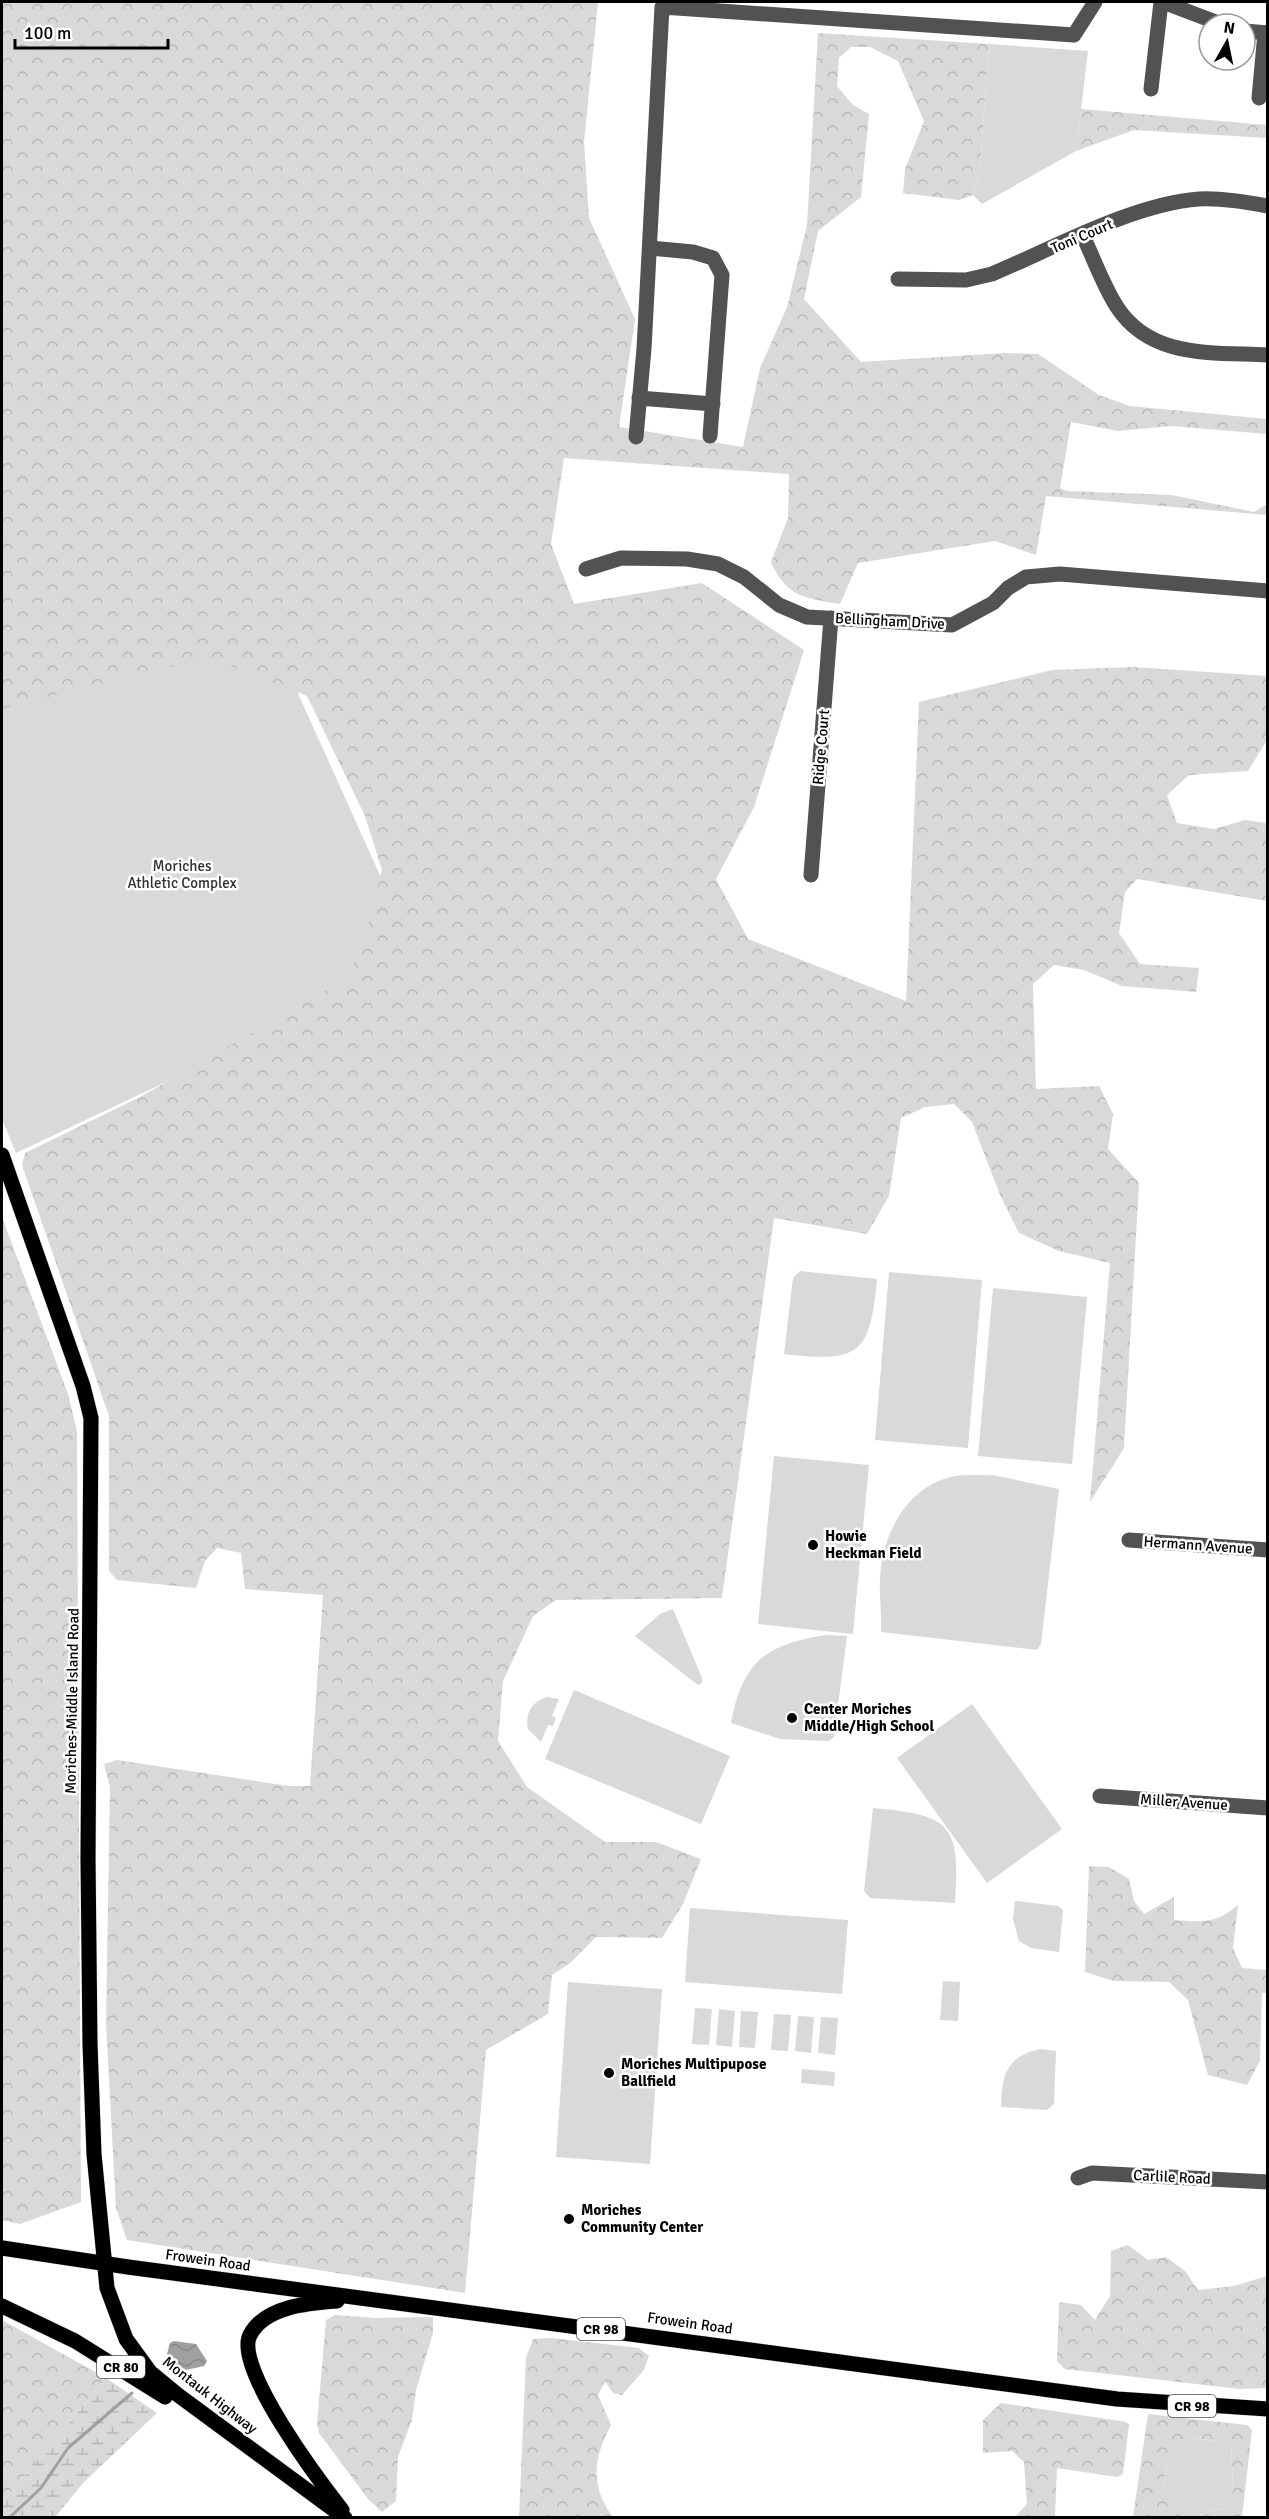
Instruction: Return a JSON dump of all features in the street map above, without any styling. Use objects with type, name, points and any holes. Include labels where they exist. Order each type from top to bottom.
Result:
[{"type":"main road","name":"Moriches-Middle Island Road","points":[[2,1155],[83,1386],[91,1418],[88,1929],[92,2122],[103,2263]]},
{"type":"main road","name":"Frowein Road","points":[[2,2248],[1117,2400],[1268,2409]]},
{"type":"main road","name":"Montauk Highway","points":[[103,2263],[115,2313],[139,2359],[170,2390],[346,2517]]},
{"type":"main road","points":[[346,2517],[285,2430],[251,2361],[247,2344],[250,2334],[258,2325],[284,2311],[308,2303],[362,2298]]},
{"type":"main road","name":"CR 80","points":[[2,2306],[81,2344],[126,2370],[186,2412],[235,2437]]},
{"type":"street","points":[[636,437],[650,248],[651,179],[662,4],[1074,35],[1095,2]]},
{"type":"street","points":[[1151,89],[1162,2],[1197,15]]},
{"type":"street","points":[[1259,98],[1266,33]]},
{"type":"street","name":"Toni Court","points":[[898,279],[966,280],[992,274],[1145,208],[1199,200],[1234,200],[1268,206]]},
{"type":"street","points":[[1083,236],[1117,307],[1140,333],[1156,343],[1183,351],[1268,356]]},
{"type":"street","points":[[650,248],[693,252],[713,258],[722,275],[710,436]]},
{"type":"street","points":[[639,398],[713,404]]},
{"type":"street","name":"Bellingham Drive","points":[[586,569],[621,558],[687,559],[718,564],[744,577],[779,605],[807,617],[952,625],[993,603],[1008,588],[1026,577],[1060,574],[1268,591]]},
{"type":"street","name":"Ridge Court","points":[[811,875],[831,618]]},
{"type":"street","name":"Hermann Avenue","points":[[1129,1540],[1268,1550]]},
{"type":"street","name":"Miller Avenue","points":[[1100,1796],[1268,1808]]},
{"type":"street","name":"Carlile Road","points":[[1078,2178],[1092,2173],[1268,2182]]},
{"type":"green space","points":[[2,2],[598,2],[584,142],[589,218],[635,319],[619,427],[743,447],[760,368],[787,307],[807,225],[818,33],[989,44],[980,167],[973,195],[959,200],[903,193],[905,169],[924,121],[898,61],[870,47],[851,47],[839,58],[837,86],[853,105],[869,114],[861,197],[818,231],[804,299],[861,362],[1004,353],[1038,354],[1099,395],[1130,406],[1267,419],[1267,434],[1171,426],[1118,431],[1071,422],[1060,488],[1067,491],[1172,495],[1254,512],[1267,504],[1267,515],[1046,496],[1036,555],[995,541],[858,563],[840,604],[798,594],[783,582],[771,562],[788,518],[789,474],[564,458],[551,544],[574,604],[702,583],[804,650],[754,807],[716,879],[748,939],[906,1001],[919,702],[1052,670],[1133,667],[1267,676],[1267,740],[1248,771],[1189,775],[1167,795],[1177,823],[1214,829],[1245,820],[1267,823],[1267,901],[1137,879],[1125,892],[1119,933],[1140,964],[1199,968],[1196,992],[1122,986],[1084,970],[1054,965],[1033,984],[1036,1089],[1099,1086],[1113,1114],[1108,1149],[1139,1183],[1124,1448],[1090,1502],[1110,1263],[1059,1251],[1019,1233],[1000,1195],[972,1122],[954,1104],[925,1107],[901,1118],[889,1196],[867,1234],[774,1218],[722,1598],[556,1600],[533,1616],[503,1681],[498,1741],[527,1787],[605,1842],[656,1842],[701,1859],[683,1904],[662,1938],[596,1937],[570,1963],[552,1975],[548,2014],[486,2050],[465,2293],[127,2240],[116,2208],[106,2023],[110,1787],[104,1764],[117,1760],[289,1786],[310,1786],[323,1595],[245,1589],[241,1553],[217,1548],[205,1561],[196,1588],[117,1580],[109,1571],[109,1416],[22,1165],[25,1153],[140,1097],[349,977],[367,928],[382,870],[365,816],[307,696],[208,657],[2,709]]},
{"type":"green space","points":[[989,44],[1088,51],[1076,151],[982,204],[973,195],[980,167]]},
{"type":"green space","points":[[1081,109],[1267,125],[1267,138],[1134,130],[1076,151]]},
{"type":"green space","name":"Moriches Athletic Complex","points":[[265,620],[419,962],[16,1153],[2,1119],[2,704]]},
{"type":"green space","points":[[2,1217],[68,1394],[77,1431],[81,2202],[20,2224],[2,2220]]},
{"type":"green space","points":[[800,1271],[877,1279],[870,1324],[865,1338],[856,1348],[845,1354],[830,1357],[784,1354],[793,1278]]},
{"type":"green space","points":[[889,1272],[982,1280],[968,1448],[875,1440]]},
{"type":"green space","points":[[993,1288],[1087,1297],[1072,1464],[978,1456]]},
{"type":"green space","name":"Howie Heckman Field","points":[[774,1456],[869,1465],[853,1634],[758,1624]]},
{"type":"green space","points":[[961,1475],[993,1475],[1059,1489],[1041,1644],[1037,1650],[881,1632],[882,1563],[885,1546],[900,1514],[924,1489],[939,1481]]},
{"type":"green space","points":[[673,1609],[702,1678],[702,1683],[698,1685],[635,1636],[660,1614]]},
{"type":"green space","points":[[826,1635],[847,1636],[834,1737],[829,1741],[780,1739],[731,1723],[742,1685],[760,1660],[787,1644]]},
{"type":"green space","points":[[574,1690],[730,1756],[701,1824],[545,1759]]},
{"type":"green space","points":[[547,1697],[559,1699],[552,1716],[556,1718],[553,1726],[548,1725],[541,1742],[528,1729],[528,1718],[531,1708]]},
{"type":"green space","points":[[972,1704],[1062,1829],[987,1883],[897,1758]]},
{"type":"green space","points":[[873,1808],[920,1815],[935,1821],[946,1829],[952,1841],[955,1856],[955,1903],[870,1898],[864,1891]]},
{"type":"green space","points":[[1089,1866],[1109,1867],[1129,1879],[1134,1901],[1144,1914],[1174,1897],[1174,1920],[1215,1919],[1238,1905],[1233,1948],[1242,1968],[1266,1970],[1268,1948],[1267,1993],[1262,1993],[1260,2061],[1247,2085],[1208,2075],[1188,2000],[1169,1982],[1114,1981],[1085,1972]]},
{"type":"green space","points":[[1015,1901],[1058,1906],[1063,1910],[1059,1952],[1031,1948],[1019,1941],[1013,1919]]},
{"type":"green space","points":[[690,1908],[848,1920],[842,1994],[685,1982]]},
{"type":"green space","points":[[943,1981],[960,1982],[958,2021],[940,2020]]},
{"type":"green space","name":"Moriches Multipupose Ballfield","points":[[568,1982],[662,1989],[650,2164],[556,2157]]},
{"type":"green space","points":[[695,2008],[712,2009],[709,2045],[692,2044]]},
{"type":"green space","points":[[719,2009],[735,2011],[732,2047],[716,2045]]},
{"type":"green space","points":[[741,2011],[758,2012],[755,2048],[739,2047]]},
{"type":"green space","points":[[774,2014],[791,2015],[788,2051],[771,2050]]},
{"type":"green space","points":[[798,2016],[814,2017],[811,2053],[795,2051]]},
{"type":"green space","points":[[821,2017],[838,2018],[835,2055],[818,2053]]},
{"type":"green space","points":[[1040,2049],[1056,2051],[1054,2104],[1047,2110],[1001,2107],[1003,2086],[1008,2069],[1020,2057]]},
{"type":"green space","points":[[802,2069],[835,2072],[834,2086],[801,2083]]},
{"type":"green space","points":[[1128,2245],[1148,2260],[1166,2257],[1185,2271],[1198,2290],[1234,2286],[1267,2276],[1267,2388],[1240,2389],[1065,2369],[1057,2361],[1059,2302],[1081,2305],[1095,2320],[1110,2296],[1111,2251]]},
{"type":"green space","points":[[335,2315],[375,2318],[433,2317],[433,2333],[416,2390],[412,2420],[398,2457],[396,2501],[382,2512],[368,2499],[319,2433],[317,2424],[326,2320]]},
{"type":"green space","points":[[2,2320],[106,2378],[2,2503]]},
{"type":"green space","points":[[552,2338],[639,2348],[649,2356],[644,2370],[622,2395],[613,2393],[605,2381],[598,2395],[611,2425],[600,2449],[598,2483],[600,2494],[613,2517],[519,2517],[526,2358],[533,2339]]},
{"type":"green space","points":[[106,2378],[157,2413],[84,2482],[55,2517],[2,2517],[2,2503]]},
{"type":"green space","points":[[1001,2403],[1126,2422],[1129,2425],[1123,2474],[1117,2477],[1057,2468],[1055,2517],[1015,2517],[1027,2504],[1024,2462],[1012,2451],[983,2453],[983,2420]]},
{"type":"green space","points":[[1148,2414],[1247,2425],[1252,2430],[1242,2517],[1133,2517]],"holes":[[[1225,2434],[1231,2441],[1233,2490],[1226,2508],[1206,2512],[1191,2511],[1177,2505],[1163,2491],[1165,2474],[1170,2461],[1190,2437],[1215,2441]]]},
{"type":"green space","points":[[1225,2434],[1231,2440],[1233,2490],[1226,2508],[1191,2512],[1177,2505],[1163,2491],[1167,2467],[1178,2449],[1190,2437],[1215,2441]]},
{"type":"water","points":[[174,2341],[196,2344],[207,2361],[204,2366],[186,2370],[172,2362],[167,2354],[170,2343]]},
{"type":"waterway","points":[[9,2518],[41,2488],[68,2448],[132,2393]]},
{"type":"place","name":"Howie Heckman Field","points":[[813,1545]]},
{"type":"place","name":"Center Moriches Middle/High School","points":[[792,1718]]},
{"type":"place","name":"Moriches Multipupose Ballfield","points":[[609,2073]]},
{"type":"place","name":"Moriches Community Center","points":[[569,2219]]}]
